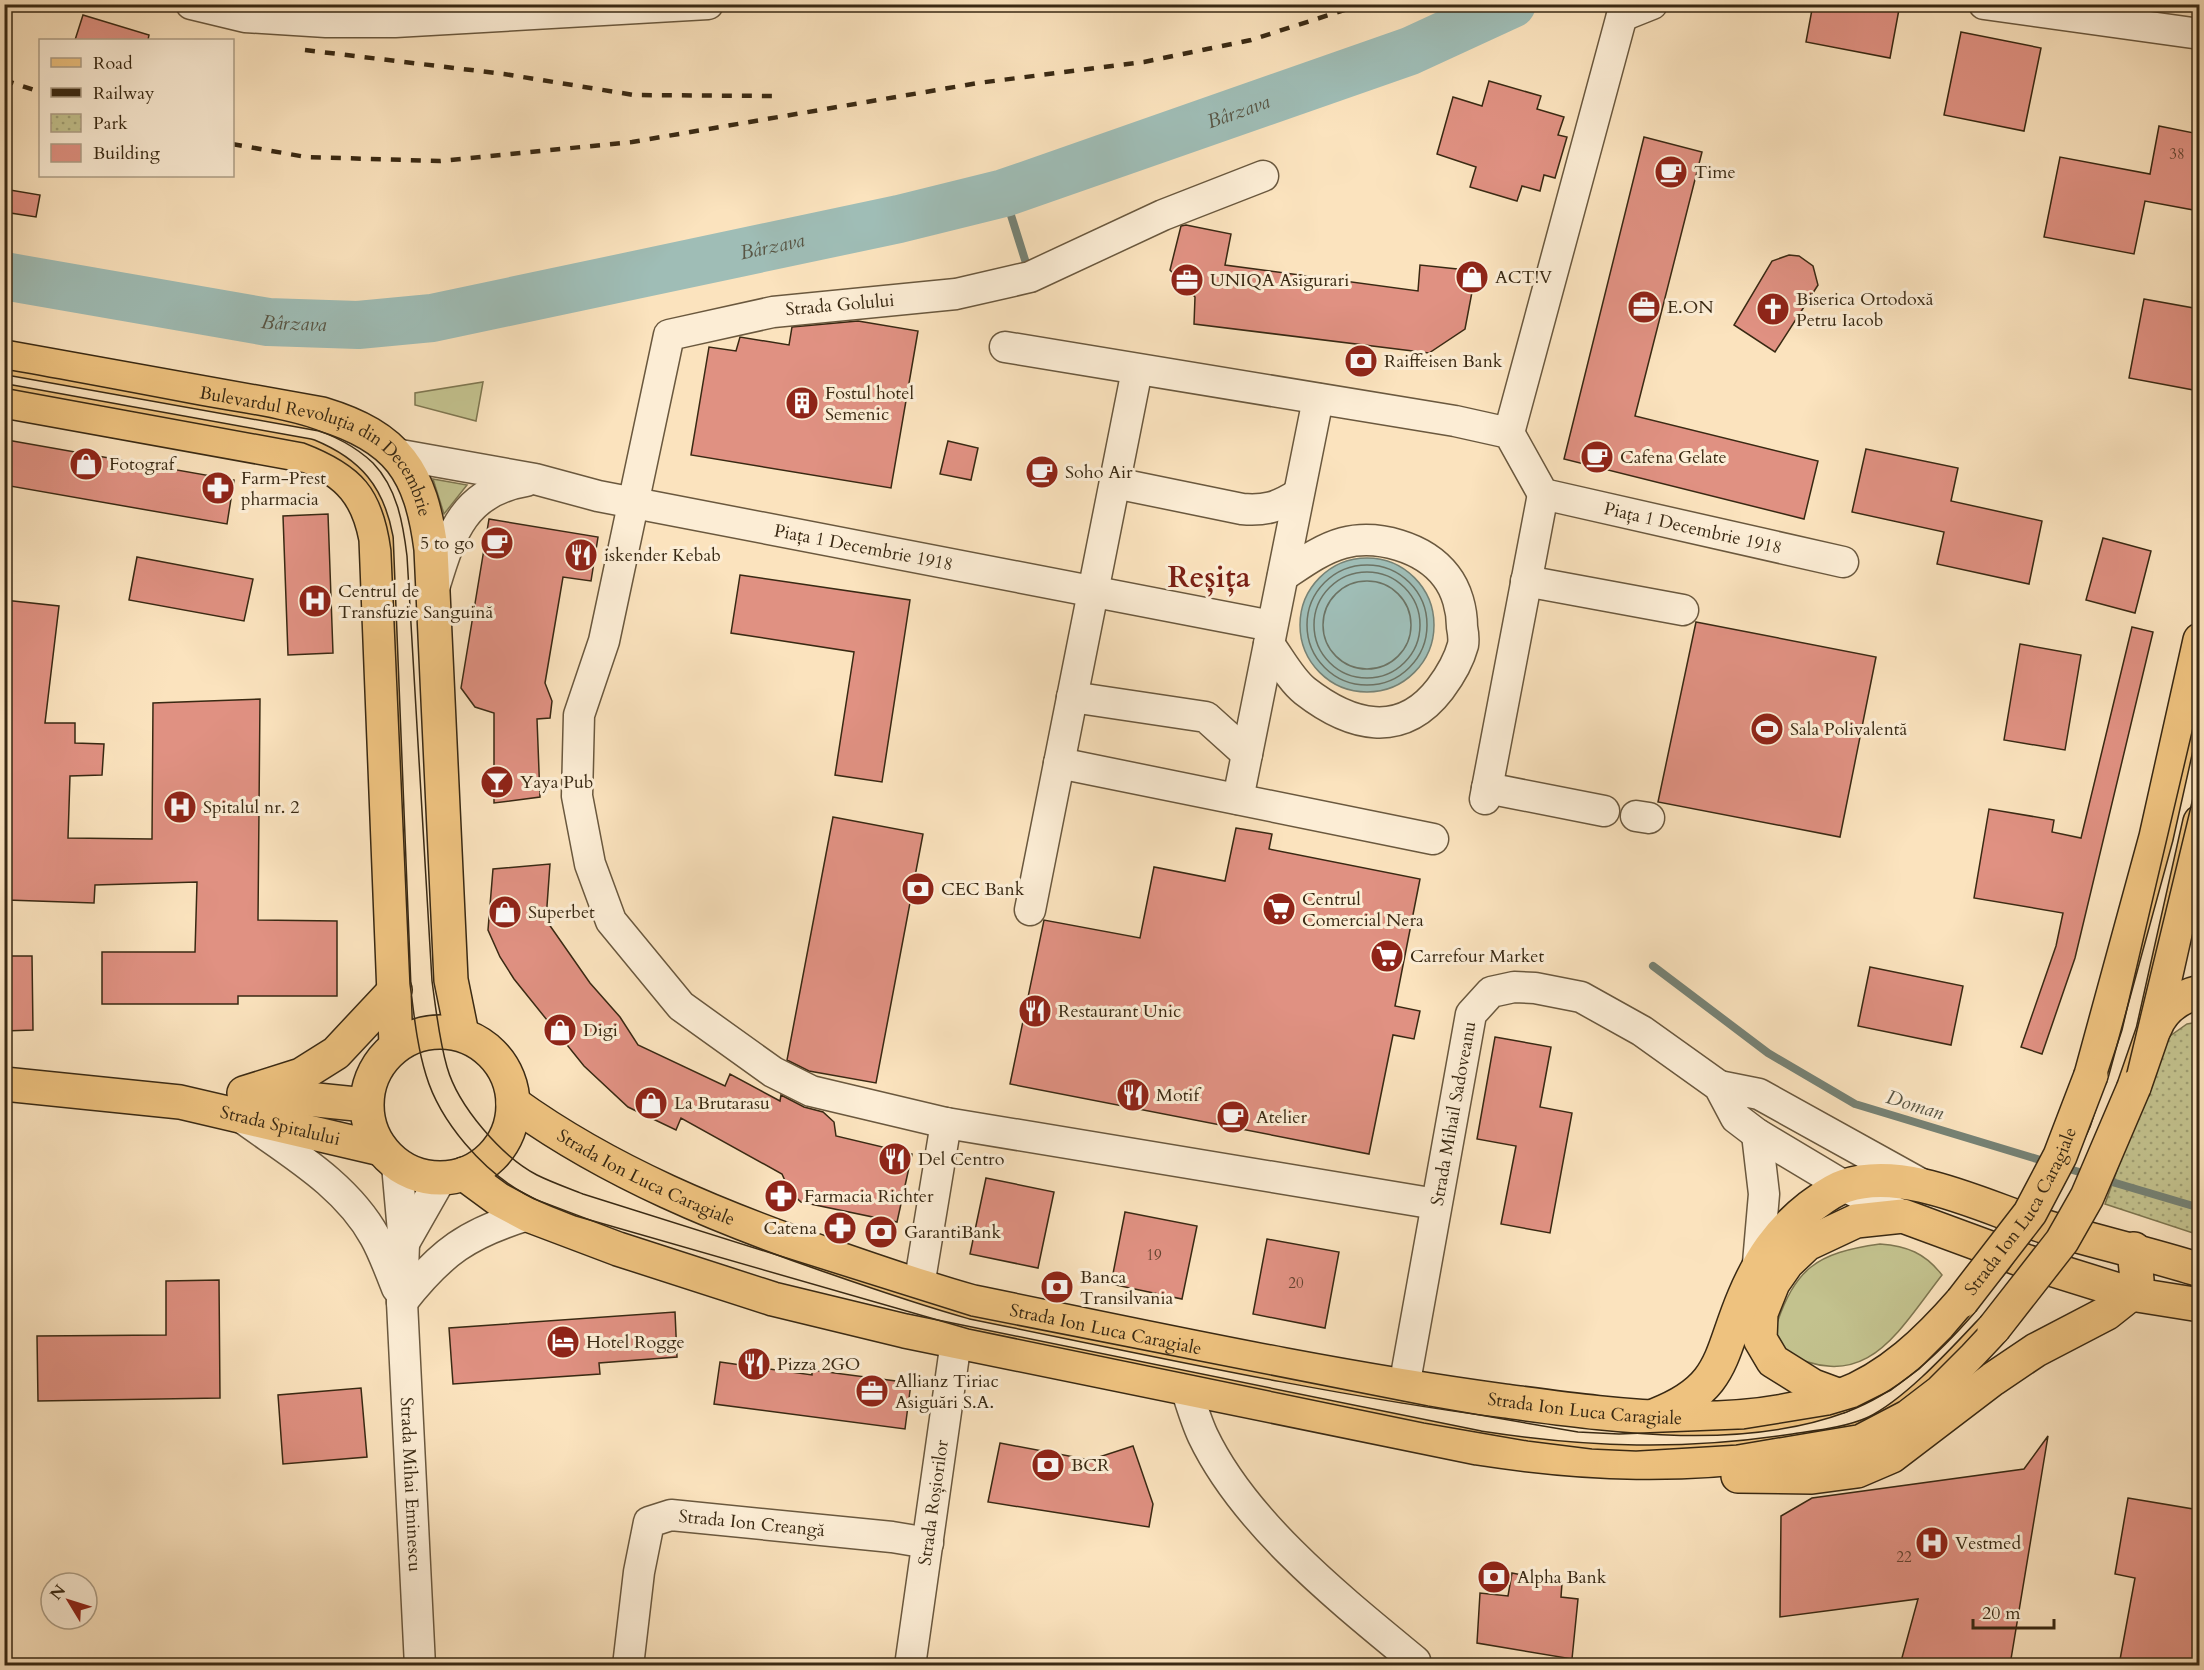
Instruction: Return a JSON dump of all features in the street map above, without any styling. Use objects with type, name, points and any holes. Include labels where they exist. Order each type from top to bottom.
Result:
[{"type":"main road","name":"Bulevardul Revoluția din Decembrie","points":[[4,357],[322,414],[366,430],[395,454],[414,480],[422,497],[431,549],[451,980],[462,1034]]},
{"type":"main road","name":"Bulevardul Revoluția din Decembrie","points":[[4,400],[308,456],[325,463],[346,478],[361,494],[372,519],[376,539],[396,1045]]},
{"type":"main road","name":"Strada Ion Luca Caragiale","points":[[513,1103],[559,1136],[607,1163],[680,1197],[776,1236],[973,1302],[1404,1387],[1613,1416],[1649,1418],[1744,1415],[1802,1407],[1839,1396],[1903,1360],[1962,1301],[2030,1214],[2060,1156],[2091,1075],[2156,837],[2199,640]]},
{"type":"main road","points":[[1554,1460],[1633,1464],[1693,1462],[1769,1455],[1857,1439],[1876,1432],[1895,1420],[1944,1380],[2020,1298],[2062,1240],[2087,1197],[2134,1087],[2152,1032],[2199,829]]},
{"type":"main road","points":[[243,1105],[301,1075],[336,1053],[395,990]]},
{"type":"main road","points":[[2152,1032],[2168,1007],[2181,998],[2199,992]]},
{"type":"main road","points":[[428,1032],[462,1034],[482,1045],[498,1060],[509,1081],[513,1103],[510,1126],[500,1147],[484,1163],[453,1176],[418,1175],[389,1157],[370,1128],[366,1105],[370,1083],[380,1062],[396,1045],[428,1032]]},
{"type":"main road","name":"Strada Spitalului","points":[[4,1084],[180,1102],[243,1105],[366,1105]]},
{"type":"main road","name":"Strada Spitalului","points":[[243,1105],[389,1157]]},
{"type":"main road","points":[[453,1176],[528,1215],[618,1249],[773,1299],[956,1341],[1478,1448],[1644,1475],[1812,1477],[1857,1471],[1892,1456],[1993,1379],[2036,1350],[2107,1313],[2131,1294],[2137,1280],[2134,1250]]},
{"type":"main road","name":"Strada Mihail Sadoveanu","points":[[1649,1418],[1671,1409],[1711,1379],[1727,1350],[1742,1301],[1758,1263],[1781,1232],[1822,1198],[1844,1186],[1885,1181],[1925,1186],[2048,1227],[2199,1270]]},
{"type":"main road","points":[[1839,1396],[1813,1386],[1773,1361],[1760,1339],[1761,1313],[1766,1297],[1787,1263],[1820,1236],[1856,1221],[1903,1216],[2025,1261],[2131,1294],[2199,1305]]},
{"type":"street","points":[[191,4],[245,17],[326,22],[396,13],[708,4]]},
{"type":"street","points":[[1626,815],[1486,794],[1543,494],[1509,433],[1624,10],[1652,4]]},
{"type":"street","points":[[1984,4],[2199,34]]},
{"type":"street","name":"Strada Golului","points":[[634,502],[669,335],[772,312],[956,294],[1030,278],[1163,215],[1263,176]]},
{"type":"street","points":[[1005,347],[1509,433]]},
{"type":"street","points":[[1030,910],[1137,370]]},
{"type":"street","points":[[1238,799],[1318,399]]},
{"type":"street","points":[[395,454],[535,479],[634,502],[604,641],[579,715],[577,796],[590,864],[611,921],[681,1006],[706,1027],[772,1072],[811,1091],[946,1123],[1436,1204]]},
{"type":"street","points":[[432,596],[447,547],[457,524],[490,491],[507,484],[535,479]]},
{"type":"street","points":[[1115,483],[1242,509],[1263,511],[1280,506],[1297,495]]},
{"type":"street","name":"Piața 1 Decembrie 1918","points":[[1543,494],[1843,562]]},
{"type":"street","name":"Piața 1 Decembrie 1918","points":[[634,502],[1093,591],[1270,635]]},
{"type":"street","points":[[1270,635],[1303,690],[1337,713],[1374,723],[1406,719],[1430,702],[1449,677],[1463,644],[1462,609],[1446,576],[1419,553],[1380,540],[1343,543],[1318,554],[1283,576]]},
{"type":"street","points":[[1526,581],[1683,610]]},
{"type":"street","points":[[1463,644],[1512,654]]},
{"type":"street","points":[[1072,697],[1206,717],[1247,754]]},
{"type":"street","points":[[1059,763],[1433,839]]},
{"type":"street","name":"Strada Mihail Sadoveanu","points":[[1404,1387],[1471,1014],[1491,992],[1514,987],[1535,988],[1581,997],[1642,1031],[1719,1086],[1759,1094],[1925,1186]]},
{"type":"street","name":"Strada Mihail Sadoveanu","points":[[1719,1086],[1736,1118],[1757,1134],[1844,1186],[1903,1216]]},
{"type":"street","name":"Strada Mihai Eminescu","points":[[243,1105],[333,1185],[358,1211],[375,1237],[402,1302]]},
{"type":"street","points":[[920,1286],[946,1123]]},
{"type":"street","name":"Strada Mihail Sadoveanu","points":[[1757,1134],[1764,1194],[1758,1263]]},
{"type":"street","name":"Strada Mihai Eminescu","points":[[389,1157],[404,1243],[402,1302],[420,1665]]},
{"type":"street","name":"Strada Mihai Eminescu","points":[[404,1243],[453,1176]]},
{"type":"street","points":[[402,1302],[435,1263],[473,1235],[528,1215]]},
{"type":"street","name":"Strada Roșiorilor","points":[[910,1665],[956,1341]]},
{"type":"street","points":[[1186,1388],[1203,1436],[1245,1500],[1291,1552],[1415,1663]]},
{"type":"street","name":"Strada Ion Creangă","points":[[628,1665],[639,1572],[649,1522],[671,1515],[892,1537],[928,1543]]},
{"type":"green space","points":[[483,382],[476,421],[415,405],[415,393]]},
{"type":"green space","points":[[433,479],[467,485],[444,514]]},
{"type":"green space","points":[[2199,1022],[2199,1235],[2105,1204],[2163,1041],[2187,1024]]},
{"type":"green space","points":[[1880,1244],[1915,1252],[1929,1261],[1942,1275],[1893,1337],[1876,1352],[1857,1362],[1836,1366],[1811,1363],[1782,1351],[1775,1329],[1791,1291],[1800,1278],[1811,1267],[1839,1252]]},
{"type":"water","points":[[1367,558],[1392,564],[1414,578],[1428,600],[1434,625],[1428,650],[1414,672],[1392,686],[1367,692],[1342,686],[1320,672],[1306,650],[1300,625],[1306,600],[1320,578],[1342,564]]},
{"type":"building","points":[[1813,4],[1900,4],[1890,58],[1806,42]]},
{"type":"building","points":[[83,15],[149,35],[148,39],[75,39]]},
{"type":"building","points":[[1961,32],[2041,48],[2024,131],[1944,115]]},
{"type":"building","points":[[1489,81],[1541,96],[1537,109],[1564,117],[1558,135],[1567,137],[1555,178],[1544,175],[1540,191],[1522,186],[1517,201],[1470,187],[1476,167],[1437,154],[1453,97],[1482,106]]},
{"type":"building","points":[[2159,126],[2199,134],[2199,211],[2145,201],[2134,254],[2044,237],[2060,157],[2150,174]]},
{"type":"building","points":[[1644,137],[1702,152],[1635,416],[1818,461],[1804,519],[1564,459]]},
{"type":"building","points":[[4,189],[40,195],[36,217],[4,212]]},
{"type":"building","points":[[1181,226],[1231,234],[1225,265],[1418,291],[1420,265],[1476,271],[1465,329],[1429,353],[1194,324],[1195,297],[1170,270]]},
{"type":"building","name":"Biserica Ortodoxă Petru Iacob","points":[[1789,255],[1799,256],[1813,266],[1818,285],[1775,352],[1734,325],[1772,261]]},
{"type":"building","points":[[2144,299],[2199,309],[2199,391],[2129,378]]},
{"type":"building","name":"Fostul hotel Semenic","points":[[858,321],[918,331],[891,488],[691,455],[709,347],[736,351],[740,337],[789,345],[792,327]]},
{"type":"building","points":[[7,440],[234,480],[227,524],[4,485]]},
{"type":"building","points":[[948,441],[978,448],[971,480],[940,474]]},
{"type":"building","points":[[1866,449],[1958,468],[1951,501],[2042,521],[2029,584],[1937,564],[1944,532],[1852,512]]},
{"type":"building","name":"Centrul de Transfuzie Sanguină","points":[[328,514],[333,653],[288,655],[283,516]]},
{"type":"building","points":[[489,519],[598,537],[591,581],[563,577],[545,683],[552,701],[550,718],[537,719],[540,797],[494,803],[494,713],[475,707],[461,688]]},
{"type":"building","points":[[2103,538],[2151,551],[2135,613],[2086,600]]},
{"type":"building","points":[[137,557],[253,579],[244,621],[129,600]]},
{"type":"building","points":[[740,575],[910,600],[882,782],[835,775],[854,652],[731,633]]},
{"type":"building","points":[[4,600],[59,606],[45,723],[75,723],[75,743],[104,744],[102,775],[70,776],[68,838],[152,839],[153,703],[260,699],[258,920],[337,921],[337,996],[238,996],[238,1004],[102,1004],[102,952],[195,952],[197,882],[95,885],[94,903],[7,900],[11,686],[4,686]]},
{"type":"building","name":"Sala Polivalentă","points":[[1696,622],[1876,657],[1840,837],[1658,802]]},
{"type":"building","points":[[2132,627],[2153,632],[2075,958],[2042,1054],[2021,1047],[2056,946],[2063,913],[1974,898],[1989,809],[2054,820],[2052,832],[2081,838]]},
{"type":"building","points":[[2020,644],[2081,655],[2065,750],[2004,740]]},
{"type":"building","points":[[833,817],[923,834],[876,1083],[809,1071],[787,1060]]},
{"type":"building","points":[[1236,828],[1272,834],[1269,849],[1420,879],[1395,1006],[1420,1011],[1414,1039],[1393,1035],[1369,1154],[1010,1084],[1044,920],[1140,938],[1154,867],[1225,881]]},
{"type":"building","points":[[550,864],[546,920],[590,983],[620,1017],[638,1045],[725,1086],[730,1074],[780,1101],[781,1095],[804,1107],[823,1112],[834,1122],[836,1136],[912,1154],[897,1222],[801,1202],[790,1192],[782,1174],[681,1118],[676,1130],[628,1107],[584,1066],[514,979],[500,957],[488,930],[493,869]]},
{"type":"building","points":[[4,956],[32,956],[33,1030],[4,1031]]},
{"type":"building","points":[[1870,967],[1963,986],[1951,1045],[1858,1026]]},
{"type":"building","points":[[1495,1037],[1551,1047],[1540,1107],[1572,1113],[1550,1233],[1501,1224],[1516,1146],[1477,1139]]},
{"type":"building","points":[[986,1178],[1054,1192],[1038,1268],[970,1254]]},
{"type":"building","points":[[1125,1212],[1197,1226],[1182,1299],[1111,1284]]},
{"type":"building","points":[[1267,1239],[1339,1252],[1325,1328],[1253,1314]]},
{"type":"building","points":[[219,1280],[220,1398],[38,1401],[37,1336],[166,1335],[166,1281]]},
{"type":"building","name":"Hotel Rogge","points":[[675,1312],[677,1357],[599,1363],[600,1374],[453,1384],[449,1328]]},
{"type":"building","points":[[720,1362],[812,1375],[812,1370],[911,1383],[905,1429],[714,1404]]},
{"type":"building","points":[[361,1388],[367,1457],[283,1464],[278,1395]]},
{"type":"building","points":[[2048,1436],[2010,1665],[1900,1665],[1918,1599],[1780,1617],[1781,1516],[1812,1498],[2024,1469]]},
{"type":"building","name":"BCR","points":[[1000,1443],[1090,1460],[1133,1446],[1153,1504],[1149,1527],[988,1502]]},
{"type":"building","points":[[2128,1498],[2199,1510],[2199,1665],[2119,1665],[2135,1578],[2115,1574]]},
{"type":"building","points":[[1512,1573],[1562,1583],[1561,1597],[1578,1599],[1572,1659],[1477,1643],[1480,1593],[1508,1596]]},
{"type":"waterway","name":"Bârzava","points":[[4,276],[268,322],[358,325],[432,318],[899,219],[1004,193],[1410,51],[1512,4]]},
{"type":"waterway","name":"Doman","points":[[1004,193],[1026,263]]},
{"type":"waterway","name":"Doman","points":[[1653,966],[1768,1053],[1855,1104],[2050,1163]]},
{"type":"waterway","name":"Doman","points":[[2062,1167],[2090,1175]]},
{"type":"waterway","name":"Doman","points":[[2102,1179],[2200,1208]]},
{"type":"tram line","points":[[4,369],[264,416],[312,428],[355,448],[373,463],[388,483],[398,506],[407,556],[432,981],[442,1046],[453,1082],[471,1113],[496,1143],[523,1167],[542,1178],[583,1194],[971,1316],[1428,1406],[1578,1432],[1619,1434],[1744,1429],[1830,1415],[1857,1407],[1891,1390],[1919,1369],[1951,1337],[2008,1270],[2060,1192],[2090,1127],[2122,1030],[2200,698]]},
{"type":"tram line","points":[[4,388],[304,443],[324,451],[355,470],[375,495],[382,511],[391,550],[410,984],[418,1041],[426,1075],[441,1110],[465,1144],[509,1184],[537,1200],[576,1216],[969,1329],[1424,1423],[1528,1441],[1592,1449],[1636,1451],[1736,1445],[1855,1425],[1899,1402],[1929,1379],[2004,1301],[2043,1251],[2077,1194],[2104,1138],[2124,1084],[2200,769]]},
{"type":"railway","points":[[234,144],[306,157],[440,161],[632,142],[978,83],[1144,62],[1251,40],[1363,4]]},
{"type":"railway","points":[[305,50],[504,74],[634,95],[774,96]]},
{"type":"railway","points":[[4,80],[39,92]]},
{"type":"place","name":"Time","points":[[1671,172]]},
{"type":"place","name":"ACT!V","points":[[1472,277]]},
{"type":"place","name":"UNIQA Asigurari","points":[[1187,280]]},
{"type":"place","name":"E.ON","points":[[1644,307]]},
{"type":"place","name":"Biserica Ortodoxă Petru Iacob","points":[[1773,309]]},
{"type":"place","name":"Raiffeisen Bank","points":[[1361,361]]},
{"type":"place","name":"Fostul hotel Semenic","points":[[802,403]]},
{"type":"place","name":"Cafena Gelate","points":[[1597,457]]},
{"type":"place","name":"Fotograf","points":[[86,464]]},
{"type":"place","name":"Soho Air","points":[[1042,472]]},
{"type":"place","name":"Farm-Prest pharmacia","points":[[218,488]]},
{"type":"place","name":"5 to go","points":[[497,543]]},
{"type":"place","name":"iskender Kebab","points":[[581,555]]},
{"type":"place","name":"Centrul de Transfuzie Sanguină","points":[[315,601]]},
{"type":"place","name":"Sala Polivalentă","points":[[1767,729]]},
{"type":"place","name":"Yaya Pub","points":[[497,782]]},
{"type":"place","name":"Spitalul nr. 2","points":[[180,807]]},
{"type":"place","name":"CEC Bank","points":[[918,889]]},
{"type":"place","name":"Centrul Comercial Nera","points":[[1279,909]]},
{"type":"place","name":"Superbet","points":[[505,912]]},
{"type":"place","name":"Carrefour Market","points":[[1387,956]]},
{"type":"place","name":"Restaurant Unic","points":[[1035,1011]]},
{"type":"place","name":"Digi","points":[[560,1030]]},
{"type":"place","name":"Motif","points":[[1133,1095]]},
{"type":"place","name":"La Brutarasu","points":[[651,1103]]},
{"type":"place","name":"Atelier","points":[[1233,1117]]},
{"type":"place","name":"Del Centro","points":[[895,1159]]},
{"type":"place","name":"Farmacia Richter","points":[[781,1196]]},
{"type":"place","name":"Catena","points":[[840,1228]]},
{"type":"place","name":"GarantiBank","points":[[881,1232]]},
{"type":"place","name":"Banca Transilvania","points":[[1057,1287]]},
{"type":"place","name":"Hotel Rogge","points":[[563,1342]]},
{"type":"place","name":"Pizza 2GO","points":[[754,1364]]},
{"type":"place","name":"Allianz Tiriac Asiguări S.A.","points":[[872,1391]]},
{"type":"place","name":"BCR","points":[[1048,1465]]},
{"type":"place","name":"Vestmed","points":[[1932,1543]]},
{"type":"place","name":"Alpha Bank","points":[[1494,1577]]},
{"type":"district","name":"Reșița","points":[[1209,577]]}]
